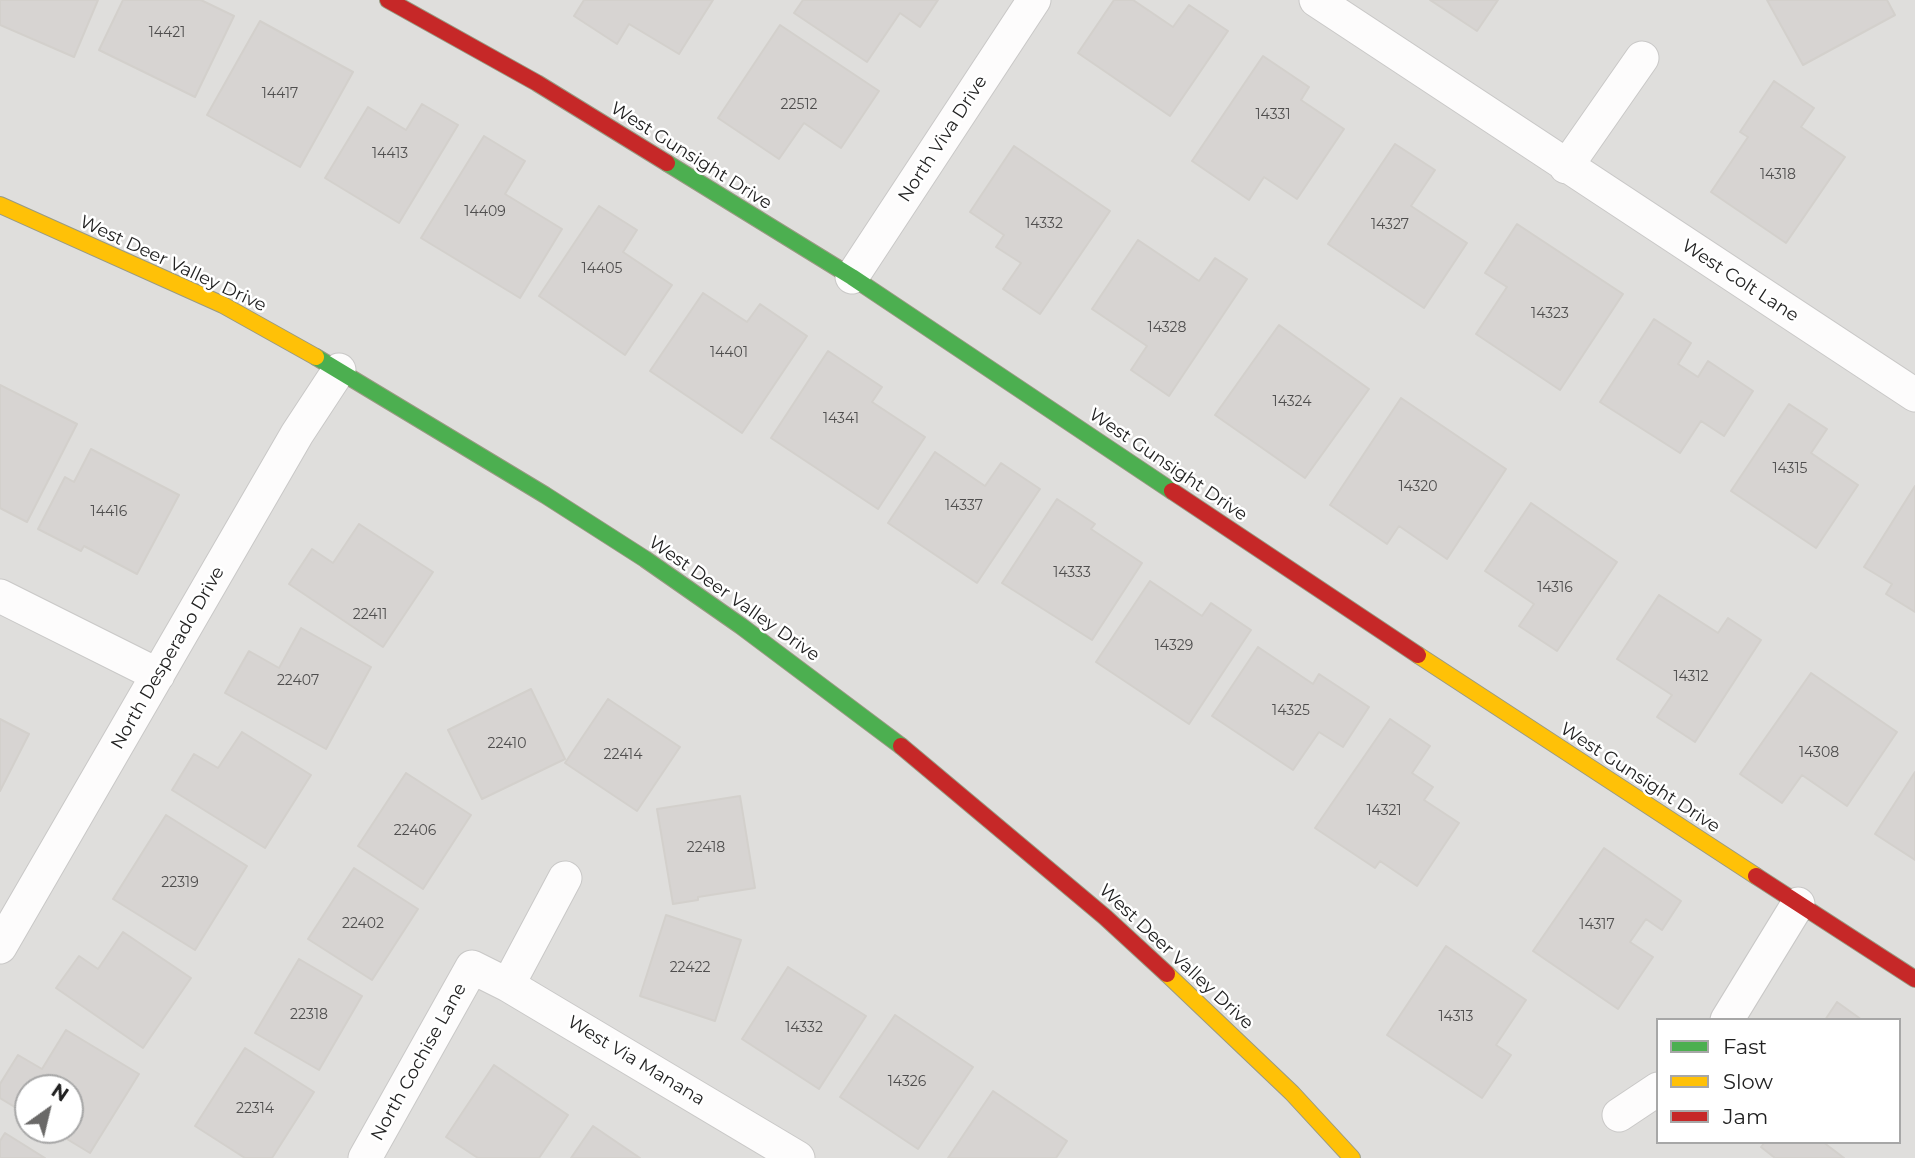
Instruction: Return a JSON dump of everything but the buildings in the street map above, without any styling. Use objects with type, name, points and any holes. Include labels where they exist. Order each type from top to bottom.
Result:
[{"type":"street","name":"West Gunsight Drive","points":[[388,0],[537,83],[852,277],[1504,712],[1915,979]]},
{"type":"street","name":"North Viva Drive","points":[[852,277],[1034,0]]},
{"type":"street","name":"West Colt Lane","points":[[1316,0],[1915,395]]},
{"type":"street","points":[[1566,167],[1642,58]]},
{"type":"street","name":"West Deer Valley Drive","points":[[0,205],[223,305],[339,370],[645,559],[804,672],[915,756],[1105,917],[1189,993],[1292,1093],[1352,1158]]},
{"type":"street","name":"North Desperado Drive","points":[[0,947],[297,434],[339,370]]},
{"type":"street","points":[[0,596],[158,676]]},
{"type":"street","points":[[508,985],[565,878]]},
{"type":"street","points":[[1728,1018],[1798,904]]},
{"type":"street","name":"West Via Manana","points":[[472,967],[508,985],[798,1158]]},
{"type":"street","name":"North Cochise Lane","points":[[365,1158],[472,967]]},
{"type":"street","points":[[1619,1115],[1656,1090]]},
{"type":"shaded area","points":[[0,0],[1915,0],[1915,1158],[0,1158]]},
{"type":"traffic: fast","points":[[667,163],[852,277],[1172,491]]},
{"type":"traffic: fast","points":[[316,357],[545,495],[645,559],[741,626],[901,746]]},
{"type":"traffic: slow","points":[[0,205],[223,305],[316,357]]},
{"type":"traffic: slow","points":[[1418,655],[1756,876]]},
{"type":"traffic: slow","points":[[1167,974],[1292,1093],[1352,1158]]},
{"type":"traffic: jam","points":[[388,0],[537,83],[667,163]]},
{"type":"traffic: jam","points":[[1172,491],[1418,655]]},
{"type":"traffic: jam","points":[[901,746],[1105,917],[1167,974]]},
{"type":"traffic: jam","points":[[1756,876],[1915,979]]}]
